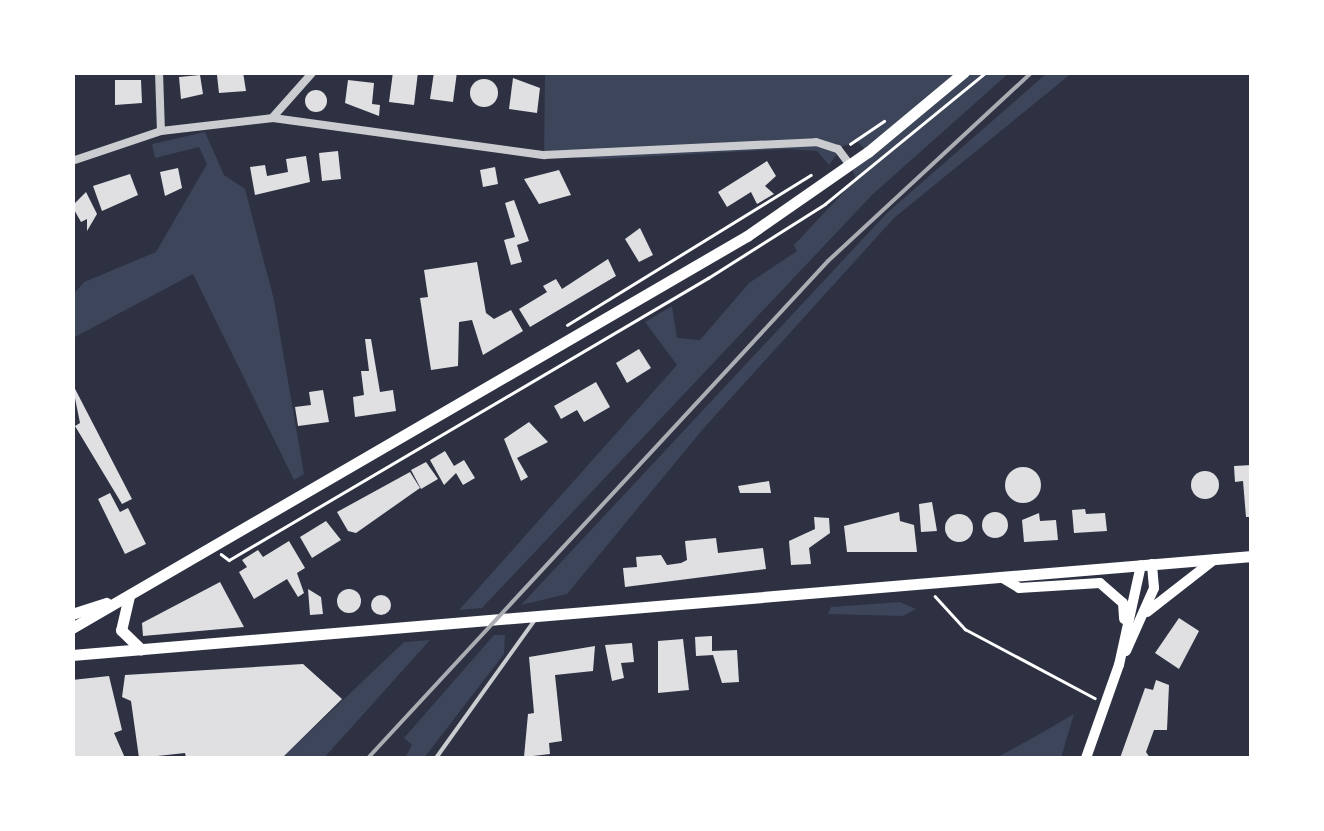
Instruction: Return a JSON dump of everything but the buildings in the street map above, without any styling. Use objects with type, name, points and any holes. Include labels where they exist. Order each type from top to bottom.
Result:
[{"type":"main road","points":[[72,628],[424,428],[822,186],[964,72]]},
{"type":"main road","points":[[72,655],[1252,556]]},
{"type":"main road","points":[[1118,665],[1146,613],[1174,585],[1215,560]]},
{"type":"main road","points":[[1146,565],[1146,613]]},
{"type":"main road","points":[[1086,758],[1146,565]]},
{"type":"main road","points":[[1001,578],[1019,588],[1100,582],[1114,588],[1124,603],[1118,665]]},
{"type":"main road","points":[[72,614],[129,596]]},
{"type":"main road","points":[[129,596],[121,630],[141,649]]},
{"type":"street","points":[[160,72],[161,131]]},
{"type":"street","points":[[273,118],[313,72]]},
{"type":"street","points":[[72,161],[161,131],[273,118],[544,154],[816,142],[838,149],[850,166]]},
{"type":"lane","points":[[436,758],[536,618]]},
{"type":"path","points":[[838,149],[885,120]]},
{"type":"path","points":[[566,325],[820,170]]},
{"type":"path","points":[[926,584],[965,629],[1105,702]]},
{"type":"shaded area","points":[[545,73],[1009,73],[872,195],[482,608],[459,610],[677,365],[645,322],[672,306],[677,338],[700,340],[749,283],[797,251],[794,245],[856,179],[850,165],[867,152],[858,142],[843,146],[829,165],[817,151],[787,149],[600,159],[544,155]]},
{"type":"shaded area","points":[[1047,73],[1072,73],[894,218],[703,429],[567,594],[521,605],[887,213]]},
{"type":"shaded area","points":[[205,132],[224,175],[245,189],[274,300],[304,474],[294,480],[193,274],[73,338],[73,295],[84,282],[156,252],[207,164],[199,147],[155,158],[152,144]]},
{"type":"shaded area","points":[[900,602],[916,609],[903,616],[828,614],[831,607]]},
{"type":"shaded area","points":[[494,635],[505,635],[504,654],[424,758],[405,758],[412,745],[404,738]]},
{"type":"shaded area","points":[[430,640],[324,758],[282,758],[404,642]]},
{"type":"shaded area","points":[[1074,714],[1061,758],[996,758],[1038,735]]},
{"type":"railway","points":[[368,758],[828,261],[1032,72]]}]
